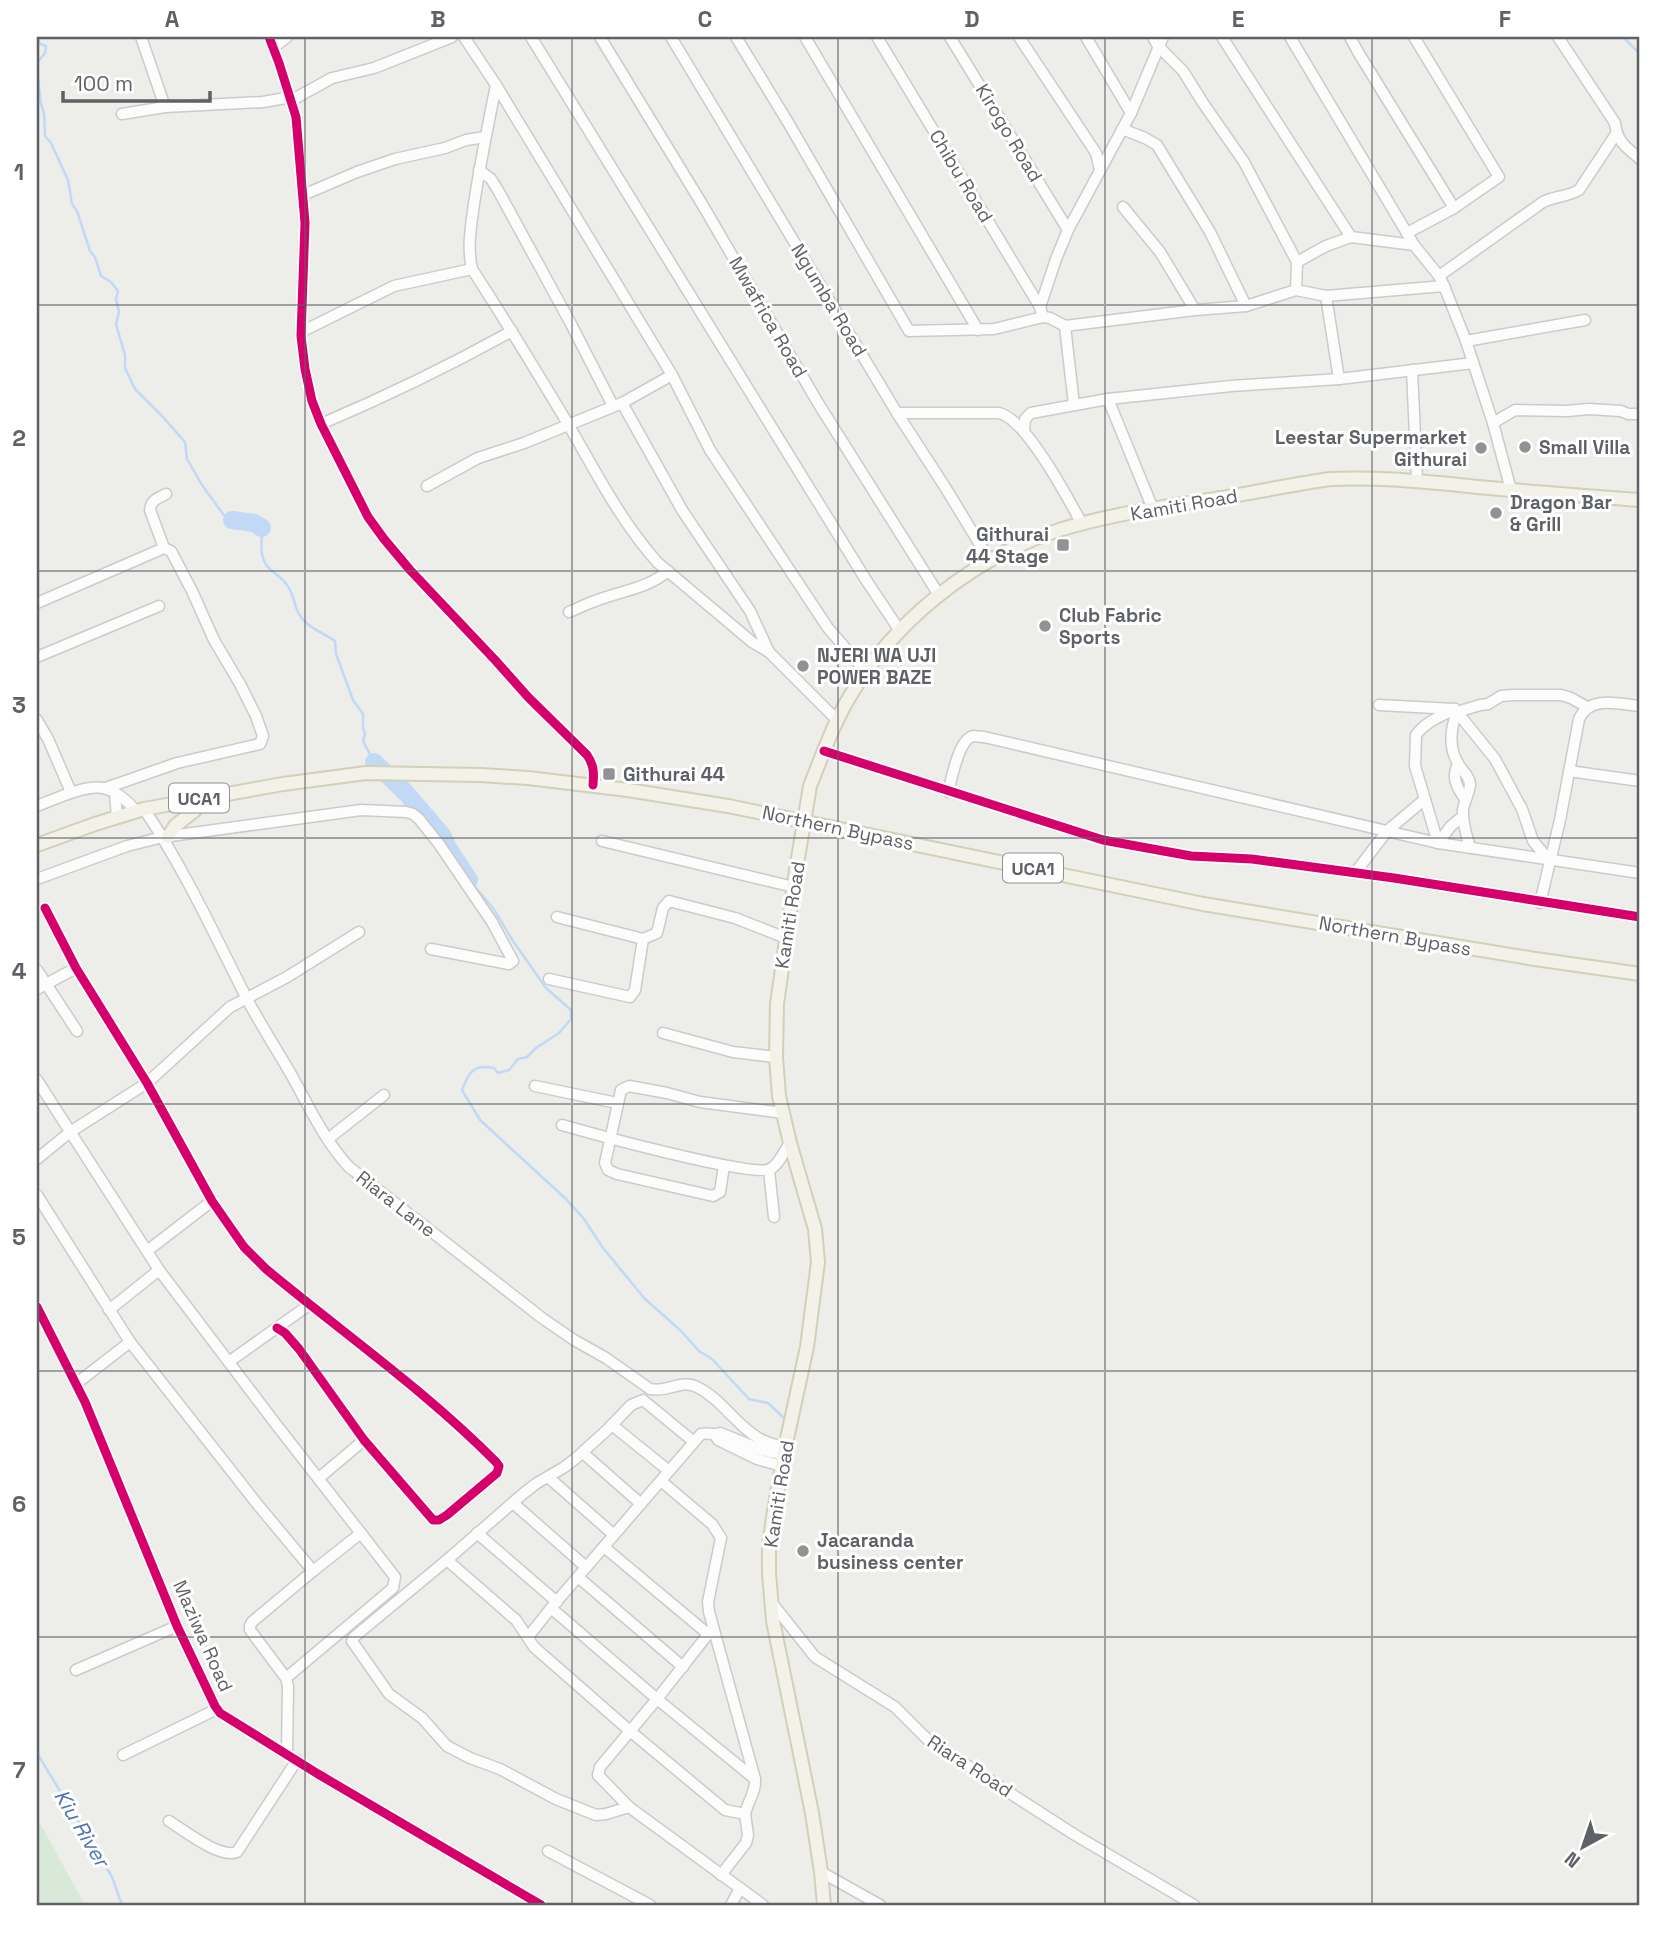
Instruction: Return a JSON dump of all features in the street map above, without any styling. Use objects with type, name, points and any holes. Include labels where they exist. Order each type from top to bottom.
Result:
[{"type":"main road","name":"Kamiti Road","points":[[824,1905],[811,1813],[769,1599],[769,1546],[784,1456],[807,1347],[818,1250],[816,1229],[783,1113],[776,1057],[777,1004],[810,786],[837,720],[866,672],[900,631],[939,595],[990,561],[1035,539],[1082,524],[1331,478],[1417,480],[1640,500]]},
{"type":"main road","name":"Northern Bypass","points":[[37,845],[140,810],[366,773],[516,777],[593,785],[728,806],[1203,904],[1640,974]]},
{"type":"main road","points":[[166,837],[207,797]]},
{"type":"street","points":[[141,37],[165,107]]},
{"type":"street","points":[[269,37],[296,117],[305,223],[301,332],[305,369],[312,401],[321,424],[368,517],[410,570],[528,697],[587,755],[594,770],[593,785]]},
{"type":"street","points":[[273,48],[287,37]]},
{"type":"street","points":[[122,114],[165,107],[291,99],[332,78],[374,68],[452,37]]},
{"type":"street","points":[[464,37],[672,375],[710,450],[828,628],[866,672]]},
{"type":"street","points":[[531,37],[900,631]]},
{"type":"street","name":"Mwafrica Road","points":[[600,37],[702,204],[818,403],[939,595]]},
{"type":"street","name":"Ngumba Road","points":[[671,37],[897,413],[990,561]]},
{"type":"street","points":[[736,37],[909,331],[1003,327],[1042,312]]},
{"type":"street","points":[[805,37],[978,330]]},
{"type":"street","name":"Chibu Road","points":[[877,37],[1042,312]]},
{"type":"street","name":"Kirogo Road","points":[[950,37],[1068,230]]},
{"type":"street","points":[[1018,37],[1096,153],[1100,170]]},
{"type":"street","points":[[1086,37],[1131,113]]},
{"type":"street","points":[[1222,37],[1351,237]]},
{"type":"street","points":[[1290,37],[1414,246],[1442,281],[1466,341],[1493,423],[1511,490]]},
{"type":"street","points":[[1350,37],[1454,208]]},
{"type":"street","points":[[1407,233],[1454,208],[1499,177],[1414,37]]},
{"type":"street","points":[[1558,37],[1615,123],[1616,134],[1640,159]]},
{"type":"street","points":[[1042,312],[1056,259],[1068,230],[1131,113],[1158,40]]},
{"type":"street","points":[[1158,40],[1183,71],[1244,162],[1297,262],[1296,289]]},
{"type":"street","points":[[496,85],[479,170],[470,238],[472,269],[568,424],[613,504],[647,551],[752,642],[769,652],[837,720]]},
{"type":"street","points":[[1122,129],[1157,145],[1210,232],[1246,306]]},
{"type":"street","points":[[1042,312],[1066,326],[1246,306],[1296,289],[1326,296],[1442,281],[1543,202],[1569,196],[1578,190],[1616,134]]},
{"type":"street","points":[[303,195],[395,159],[485,137]]},
{"type":"street","points":[[479,170],[491,179],[499,192],[617,405],[682,510],[750,611],[769,652]]},
{"type":"street","points":[[1123,207],[1160,252],[1195,310]]},
{"type":"street","points":[[1297,262],[1326,246],[1351,237],[1414,246]]},
{"type":"street","points":[[301,332],[394,286],[472,269]]},
{"type":"street","points":[[1326,296],[1339,379]]},
{"type":"street","points":[[1466,341],[1585,320]]},
{"type":"street","points":[[1066,326],[1074,405]]},
{"type":"street","points":[[321,424],[410,385],[512,331]]},
{"type":"street","points":[[1024,431],[1025,419],[1031,413],[1108,399],[1231,386],[1339,379],[1473,363]]},
{"type":"street","points":[[1412,370],[1417,480]]},
{"type":"street","points":[[427,486],[478,458],[524,443],[617,405],[672,375]]},
{"type":"street","points":[[1108,399],[1153,509]]},
{"type":"street","points":[[1493,423],[1515,410],[1590,409],[1640,414]]},
{"type":"street","points":[[897,413],[1001,413],[1024,431],[1082,524]]},
{"type":"street","points":[[163,548],[150,510],[155,499],[166,494]]},
{"type":"street","points":[[37,603],[163,548],[171,551],[214,640],[256,716],[263,740],[260,744],[177,763],[111,791],[71,792],[37,806]]},
{"type":"street","points":[[569,612],[659,579],[668,571]]},
{"type":"street","points":[[37,657],[159,606]]},
{"type":"street","points":[[1438,843],[1415,766],[1416,735],[1426,725],[1456,710],[1488,704],[1500,696],[1561,695],[1587,707]]},
{"type":"street","points":[[1540,903],[1582,712],[1595,703],[1640,706]]},
{"type":"street","points":[[1379,705],[1456,710],[1495,759],[1522,809],[1533,841],[1549,860]]},
{"type":"street","points":[[1456,710],[1451,735],[1458,764],[1466,773],[1470,785],[1463,816],[1470,848]]},
{"type":"street","points":[[37,720],[71,792]]},
{"type":"street","points":[[948,792],[961,747],[974,736],[984,737],[1438,843],[1640,873]]},
{"type":"street","points":[[824,751],[1103,840],[1191,856],[1252,859],[1640,917]]},
{"type":"street","points":[[1569,771],[1640,781]]},
{"type":"street","points":[[111,791],[117,817]]},
{"type":"street","name":"Riara Lane","points":[[111,791],[140,810],[166,837],[246,998],[328,1139],[349,1167],[561,1332],[606,1358],[650,1389],[659,1391],[690,1384],[696,1386],[711,1396],[753,1435],[784,1456]]},
{"type":"street","points":[[1355,873],[1387,831],[1424,799]]},
{"type":"street","points":[[37,878],[127,846],[166,837],[361,810],[413,814],[439,844],[492,922],[513,961],[509,964],[497,963],[430,949]]},
{"type":"street","points":[[1438,843],[1463,816]]},
{"type":"street","points":[[602,841],[794,887]]},
{"type":"street","points":[[557,917],[643,939],[657,933],[663,908],[669,901],[735,918],[786,939]]},
{"type":"street","points":[[45,908],[76,968],[147,1083],[212,1201],[254,1258],[463,1429],[496,1462],[498,1473],[447,1515],[435,1521],[364,1440],[299,1349],[277,1328]]},
{"type":"street","points":[[37,1159],[70,1132],[147,1083],[230,1007],[287,977],[359,932]]},
{"type":"street","points":[[549,979],[630,997],[635,990],[643,939]]},
{"type":"street","points":[[41,987],[76,968]]},
{"type":"street","points":[[37,970],[41,987],[77,1031]]},
{"type":"street","points":[[663,1033],[733,1052],[776,1057]]},
{"type":"street","points":[[37,1080],[146,1251],[395,1577],[393,1588],[286,1678]]},
{"type":"street","points":[[535,1086],[617,1103]]},
{"type":"street","points":[[724,1166],[720,1192],[716,1196],[643,1181],[617,1174],[606,1167],[621,1090],[629,1086],[700,1102],[783,1113]]},
{"type":"street","points":[[328,1139],[384,1095]]},
{"type":"street","points":[[562,1125],[724,1166],[759,1171],[769,1170],[776,1164],[790,1143]]},
{"type":"street","points":[[769,1170],[774,1217]]},
{"type":"street","points":[[37,1195],[130,1342],[313,1571]]},
{"type":"street","points":[[146,1251],[212,1201]]},
{"type":"street","points":[[109,1310],[159,1269]]},
{"type":"street","points":[[230,1361],[309,1305]]},
{"type":"street","name":"Maziwa Road","points":[[37,1307],[77,1383],[177,1626],[217,1709],[227,1719],[541,1905]]},
{"type":"street","points":[[77,1383],[130,1342]]},
{"type":"street","points":[[629,1807],[596,1815],[556,1799],[500,1769],[447,1746],[422,1718],[389,1694],[352,1641],[537,1483],[583,1453],[631,1405],[643,1400],[694,1442]]},
{"type":"street","points":[[612,1424],[669,1471]]},
{"type":"street","points":[[528,1637],[704,1433],[720,1433],[784,1456]]},
{"type":"street","points":[[319,1478],[364,1440]]},
{"type":"street","points":[[583,1453],[641,1504]]},
{"type":"street","points":[[548,1476],[614,1535]]},
{"type":"street","points":[[661,1481],[712,1524],[719,1531],[721,1538],[708,1602],[710,1631],[756,1787],[745,1814],[748,1835],[746,1843],[722,1875]]},
{"type":"street","points":[[513,1503],[586,1567]]},
{"type":"street","points":[[286,1753],[286,1678],[250,1630],[250,1626],[361,1532]]},
{"type":"street","points":[[477,1533],[657,1699],[755,1779]]},
{"type":"street","points":[[604,1547],[710,1631]]},
{"type":"street","points":[[447,1560],[505,1609],[534,1647],[630,1731],[725,1810],[745,1814]]},
{"type":"street","points":[[578,1577],[682,1667]]},
{"type":"street","name":"Riara Road","points":[[769,1599],[815,1657],[895,1707],[929,1741],[1075,1835],[1194,1905]]},
{"type":"street","points":[[76,1670],[177,1626]]},
{"type":"street","points":[[710,1631],[600,1767],[598,1775],[629,1807],[763,1905]]},
{"type":"street","points":[[123,1755],[217,1709]]},
{"type":"street","points":[[169,1821],[214,1848],[234,1854],[297,1760]]},
{"type":"street","points":[[548,1851],[650,1905]]},
{"type":"street","points":[[821,1872],[880,1905]]},
{"type":"street","points":[[731,1905],[740,1888]]},
{"type":"green space","points":[[37,1818],[85,1905],[37,1905]]},
{"type":"waterway","points":[[37,37],[40,44],[46,46],[45,53],[37,63],[45,136],[68,180],[72,204],[101,276],[111,282],[118,291],[116,299],[119,312],[116,324],[125,355],[125,368],[135,389],[185,442],[187,459],[202,485],[223,514],[232,520]]},
{"type":"waterway","points":[[1623,37],[1640,54]]},
{"type":"waterway","points":[[232,520],[254,523],[262,528]]},
{"type":"waterway","points":[[262,528],[264,562],[287,585],[304,621],[335,641],[336,654],[353,700],[363,714],[363,741],[374,762]]},
{"type":"waterway","points":[[374,762],[406,793],[442,835],[469,880]]},
{"type":"waterway","points":[[469,880],[493,908],[546,988],[571,1010],[571,1019],[559,1033],[527,1057],[518,1059],[509,1070],[498,1073],[494,1068],[476,1068],[467,1078],[462,1090],[480,1120],[584,1219],[603,1248],[645,1299],[699,1351],[712,1359],[749,1399],[768,1403],[783,1417]]},
{"type":"waterway","name":"Kiu River","points":[[37,1753],[112,1877],[122,1905]]},
{"type":"cycle path","points":[[269,37],[296,117],[305,223],[301,336],[312,401],[321,424],[368,517],[384,539],[528,697],[587,755],[593,769],[593,785]]},
{"type":"cycle path","points":[[824,751],[1103,840],[1191,856],[1252,859],[1394,878],[1640,917]]},
{"type":"cycle path","points":[[45,908],[76,968],[147,1083],[212,1201],[244,1247],[266,1269],[384,1363],[469,1436],[496,1462],[499,1466],[497,1473],[447,1515],[433,1520],[364,1440],[299,1349],[277,1328]]},
{"type":"cycle path","points":[[37,1307],[85,1402],[177,1626],[220,1713],[541,1905]]},
{"type":"place","name":"Small Villa","points":[[1525,447]]},
{"type":"place","name":"Leestar Supermarket Githurai","points":[[1481,448]]},
{"type":"place","name":"Dragon Bar & Grill","points":[[1496,513]]},
{"type":"place","name":"Githurai 44 Stage","points":[[1063,545]]},
{"type":"place","name":"Club Fabric Sports","points":[[1045,626]]},
{"type":"place","name":"NJERI WA UJI POWER BAZE","points":[[803,666]]},
{"type":"place","name":"Githurai 44","points":[[609,774]]},
{"type":"place","name":"Jacaranda business center","points":[[803,1551]]}]
